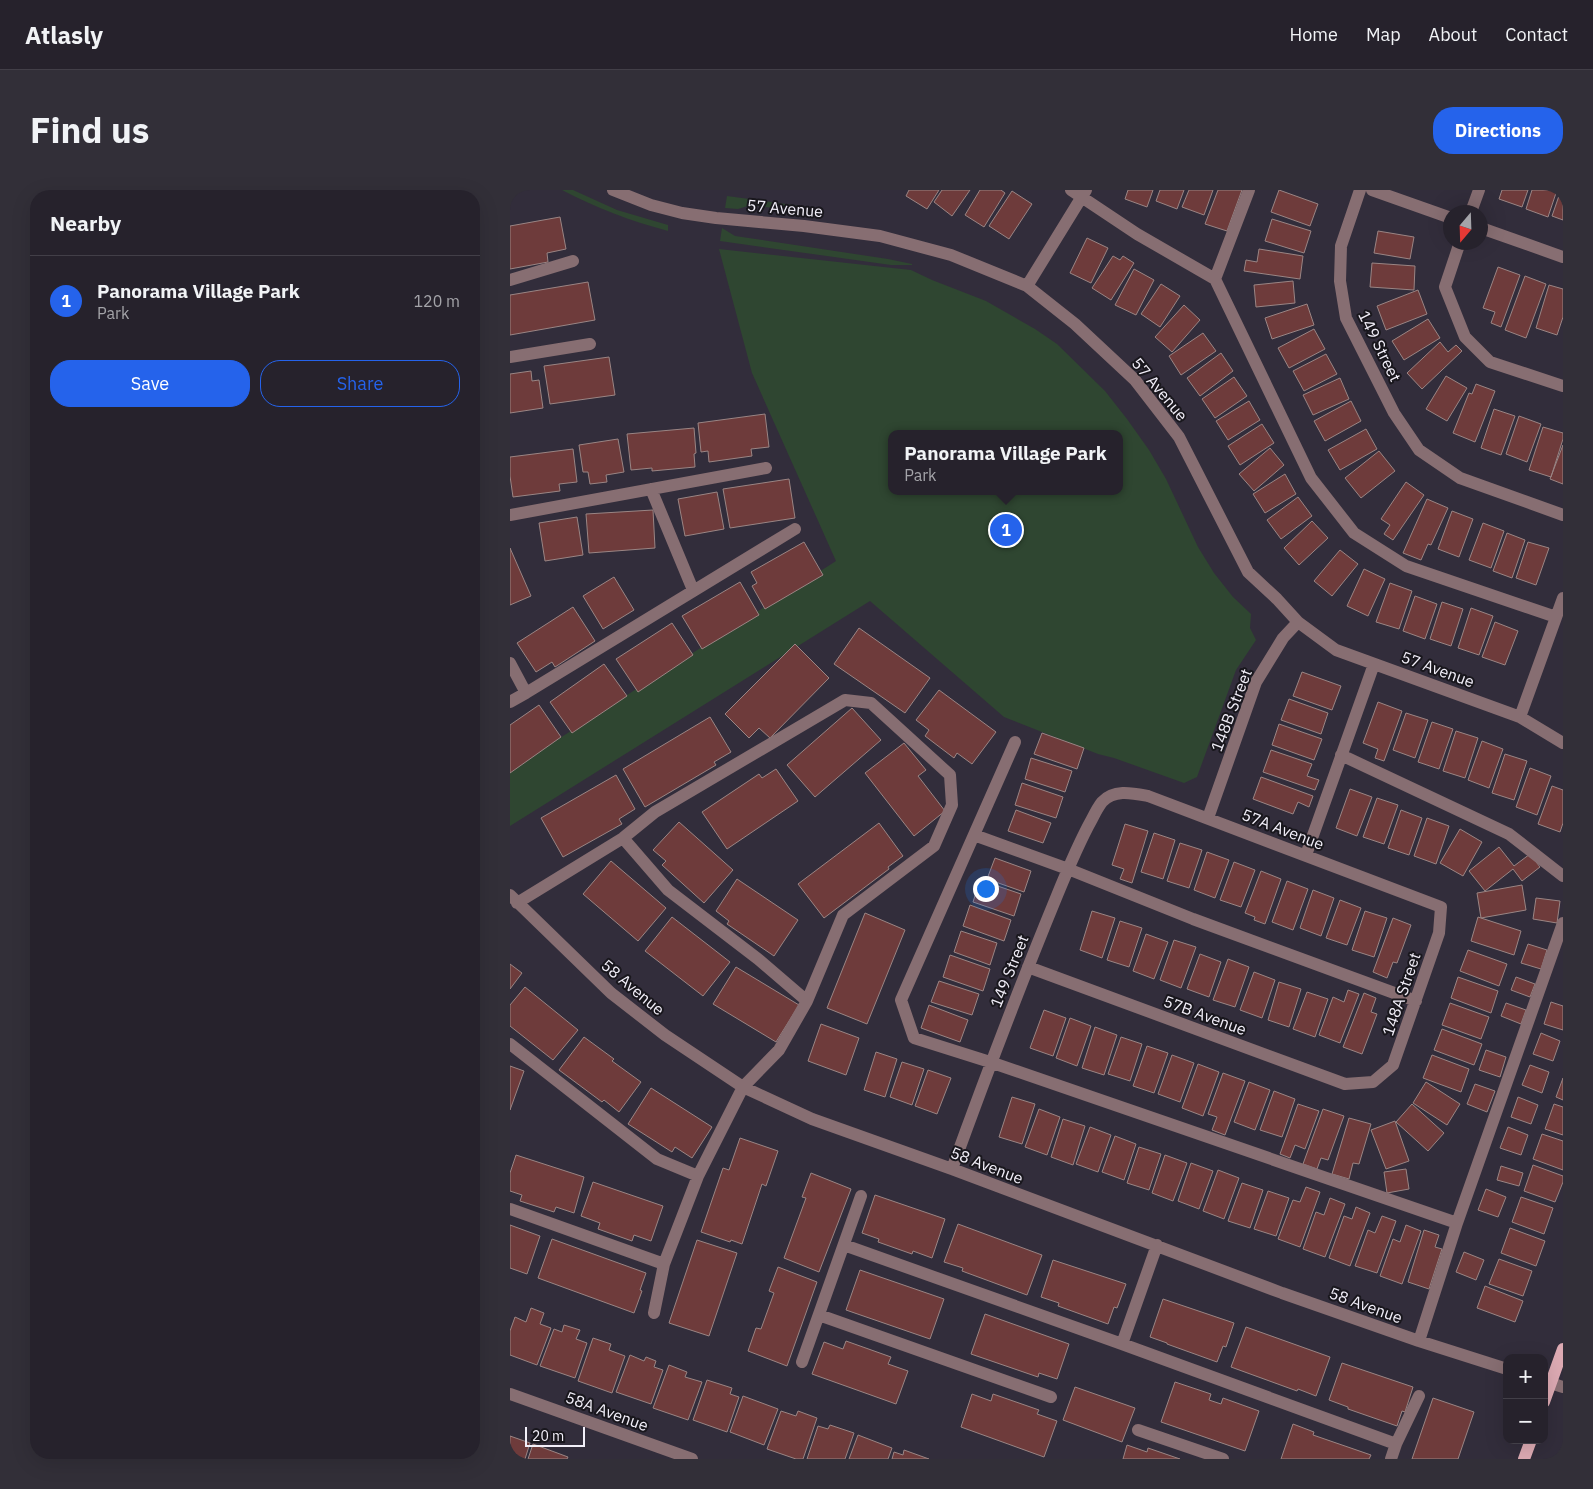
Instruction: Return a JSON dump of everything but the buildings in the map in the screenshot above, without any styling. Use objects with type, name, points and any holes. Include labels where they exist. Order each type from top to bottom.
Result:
[{"type":"main road","points":[[1546,1399],[1553,1384],[1563,1349]]},
{"type":"main road","points":[[1524,1459],[1530,1444]]},
{"type":"street","name":"57 Avenue","points":[[613,190],[651,205],[682,213],[880,236],[951,255],[1027,286],[1075,324],[1136,380],[1179,437],[1248,572],[1298,622],[1336,650],[1520,717],[1563,743]]},
{"type":"street","points":[[1215,279],[1249,190]]},
{"type":"street","name":"149 Street","points":[[1360,190],[1341,246],[1340,281],[1346,318],[1394,413],[1420,450],[1460,478],[1563,515]]},
{"type":"street","points":[[1372,190],[1443,215]]},
{"type":"street","points":[[1474,205],[1479,190]]},
{"type":"street","points":[[1027,286],[1079,192],[1137,234],[1215,279],[1311,478],[1354,533],[1406,566],[1556,617]]},
{"type":"street","points":[[1488,231],[1563,257]]},
{"type":"street","points":[[1457,250],[1445,287],[1465,337],[1490,362],[1563,386]]},
{"type":"street","points":[[510,280],[573,261]]},
{"type":"street","points":[[510,357],[590,344]]},
{"type":"street","points":[[510,515],[766,468]]},
{"type":"street","points":[[651,488],[694,590]]},
{"type":"street","points":[[510,702],[794,529]]},
{"type":"street","points":[[1520,717],[1563,598]]},
{"type":"street","name":"148B Street","points":[[1208,818],[1256,682],[1283,638],[1298,622]]},
{"type":"street","points":[[510,663],[526,693]]},
{"type":"street","points":[[1306,855],[1374,664]]},
{"type":"street","points":[[514,899],[623,838],[655,812],[845,700],[871,703],[950,776],[952,805],[934,846],[843,915],[807,1001],[779,1050],[743,1087],[698,1176],[664,1264],[654,1313]]},
{"type":"street","points":[[1015,742],[901,1000],[914,1038],[990,1062],[1457,1224]]},
{"type":"street","points":[[1342,755],[1509,834],[1563,876]]},
{"type":"street","name":"57A Avenue","points":[[1112,794],[1133,793],[1148,796],[1441,907]]},
{"type":"street","name":"149 Street","points":[[952,1168],[990,1062],[1068,869],[1085,831],[1101,802],[1112,794]]},
{"type":"street","points":[[974,835],[1068,869],[1193,919],[1416,1001]]},
{"type":"street","points":[[623,838],[668,890],[758,959],[807,1001]]},
{"type":"street","name":"58 Avenue","points":[[514,899],[611,993],[665,1035],[743,1087],[812,1119],[952,1168],[1282,1292],[1419,1341],[1503,1368]]},
{"type":"street","name":"148A Street","points":[[1373,1082],[1393,1065],[1439,933],[1441,907]]},
{"type":"street","points":[[1419,1341],[1457,1224],[1563,923]]},
{"type":"street","name":"57B Avenue","points":[[1028,967],[1345,1084],[1373,1082]]},
{"type":"street","points":[[510,1044],[657,1159],[698,1176]]},
{"type":"street","points":[[802,1362],[861,1196]]},
{"type":"street","points":[[510,1209],[664,1264]]},
{"type":"street","points":[[844,1245],[1396,1444]]},
{"type":"street","points":[[1122,1344],[1157,1245]]},
{"type":"street","points":[[819,1315],[1051,1397]]},
{"type":"street","name":"58A Avenue","points":[[510,1394],[692,1459]]},
{"type":"street","points":[[1391,1459],[1396,1444],[1420,1396]]},
{"type":"street","points":[[1138,1430],[1224,1459]]},
{"type":"green space","points":[[562,190],[573,190],[617,210],[668,225],[668,231],[614,214]]},
{"type":"green space","points":[[727,196],[808,207],[803,212],[751,205],[738,209],[725,208]]},
{"type":"green space","points":[[722,228],[735,236],[888,259],[912,265],[891,265],[720,241]]},
{"type":"green space","points":[[719,249],[911,270],[986,301],[1057,344],[1105,391],[1149,450],[1166,479],[1198,547],[1214,573],[1233,597],[1251,614],[1250,628],[1256,640],[1236,670],[1197,777],[1184,783],[1098,754],[1004,717],[870,601],[510,826],[510,770],[836,561],[752,373]]},
{"type":"place","name":"Panorama Village Park","points":[[1006,530]]}]
